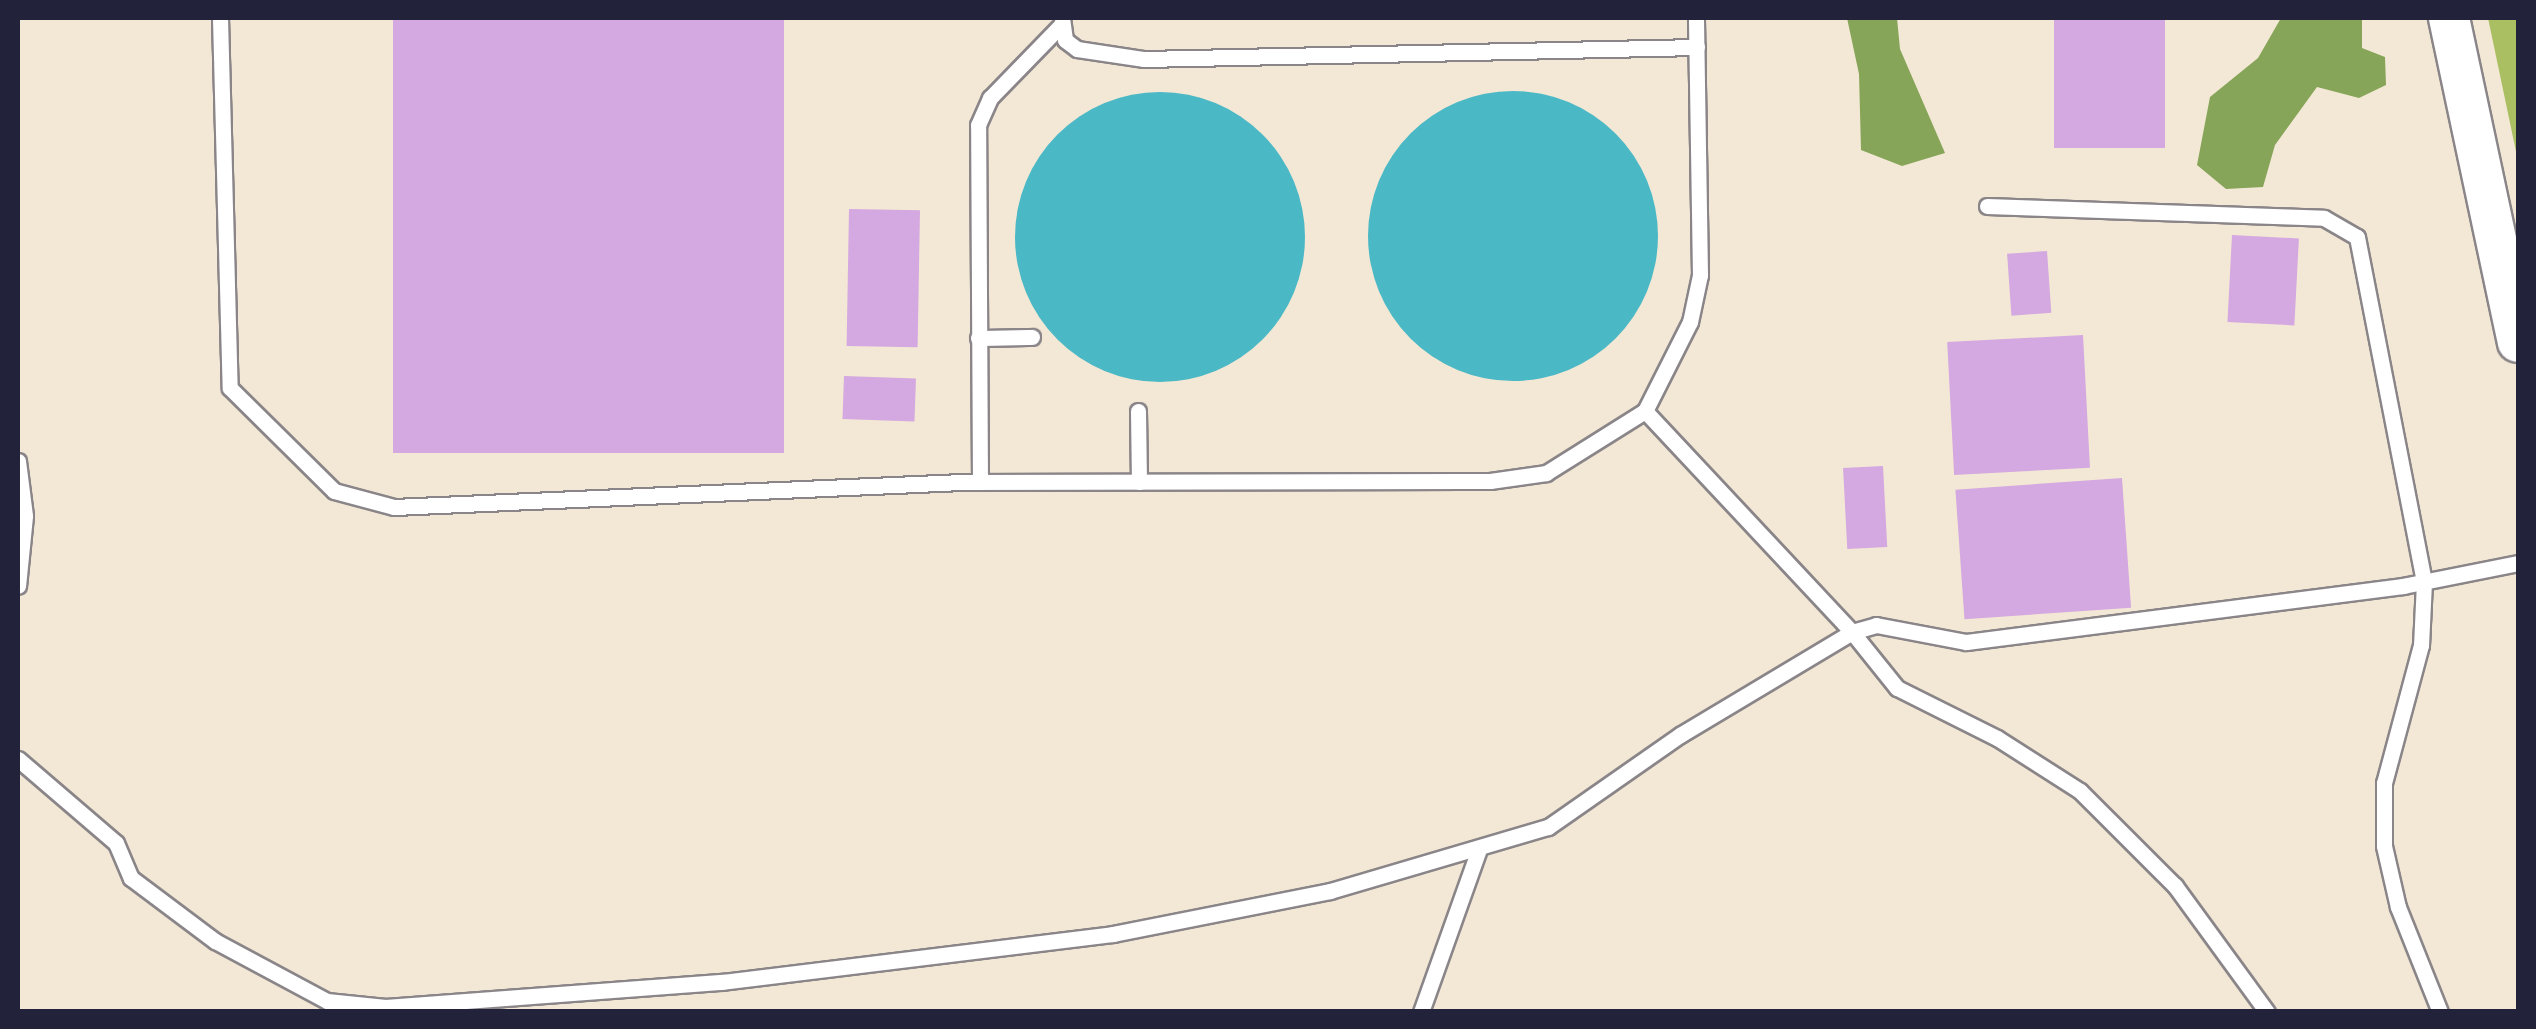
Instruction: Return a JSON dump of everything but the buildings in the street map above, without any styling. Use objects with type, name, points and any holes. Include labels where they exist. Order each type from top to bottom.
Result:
[{"type":"street","points":[[2448,18],[2518,342]]},
{"type":"lane","points":[[220,18],[230,388],[334,490],[394,507],[980,482],[1490,481],[1546,472],[1644,410],[1672,366],[1700,276],[1696,18]]},
{"type":"lane","points":[[980,482],[978,125],[990,98],[1062,21]]},
{"type":"lane","points":[[1062,21],[1065,40],[1077,48],[1144,58],[1697,47]]},
{"type":"lane","points":[[1987,206],[2324,218],[2344,226],[2357,237],[2424,582],[2421,645],[2384,783],[2384,846],[2398,907],[2440,1012]]},
{"type":"lane","points":[[978,338],[1032,337]]},
{"type":"lane","points":[[1644,410],[1852,632],[1897,688],[1997,738],[2080,791],[2175,886],[2267,1012]]},
{"type":"lane","points":[[1138,411],[1139,482]]},
{"type":"lane","points":[[18,461],[25,516],[18,586]]},
{"type":"lane","points":[[18,758],[116,843],[130,878],[215,941],[326,1001],[386,1007],[722,982],[1113,934],[1330,891],[1480,850],[1548,826],[1680,736],[1852,632],[1876,625],[1966,642],[2424,582],[2518,563]]},
{"type":"lane","points":[[1421,1012],[1480,850]]},
{"type":"green space","points":[[1847,18],[1897,18],[1900,49],[1945,153],[1902,166],[1861,150],[1859,74]]},
{"type":"green space","points":[[2281,18],[2362,18],[2362,48],[2385,57],[2386,85],[2359,98],[2317,87],[2275,145],[2263,187],[2226,189],[2197,165],[2210,97],[2258,58]]},
{"type":"green space","points":[[2488,18],[2518,18],[2518,161]]},
{"type":"water","points":[[1513,91],[1568,102],[1615,134],[1647,181],[1658,236],[1647,291],[1615,338],[1568,370],[1513,381],[1458,370],[1411,338],[1379,291],[1368,236],[1379,181],[1411,134],[1458,102]]},
{"type":"water","points":[[1160,92],[1215,103],[1262,135],[1294,182],[1305,237],[1294,292],[1262,339],[1215,371],[1160,382],[1105,371],[1058,339],[1026,292],[1015,237],[1026,182],[1058,135],[1105,103]]}]
